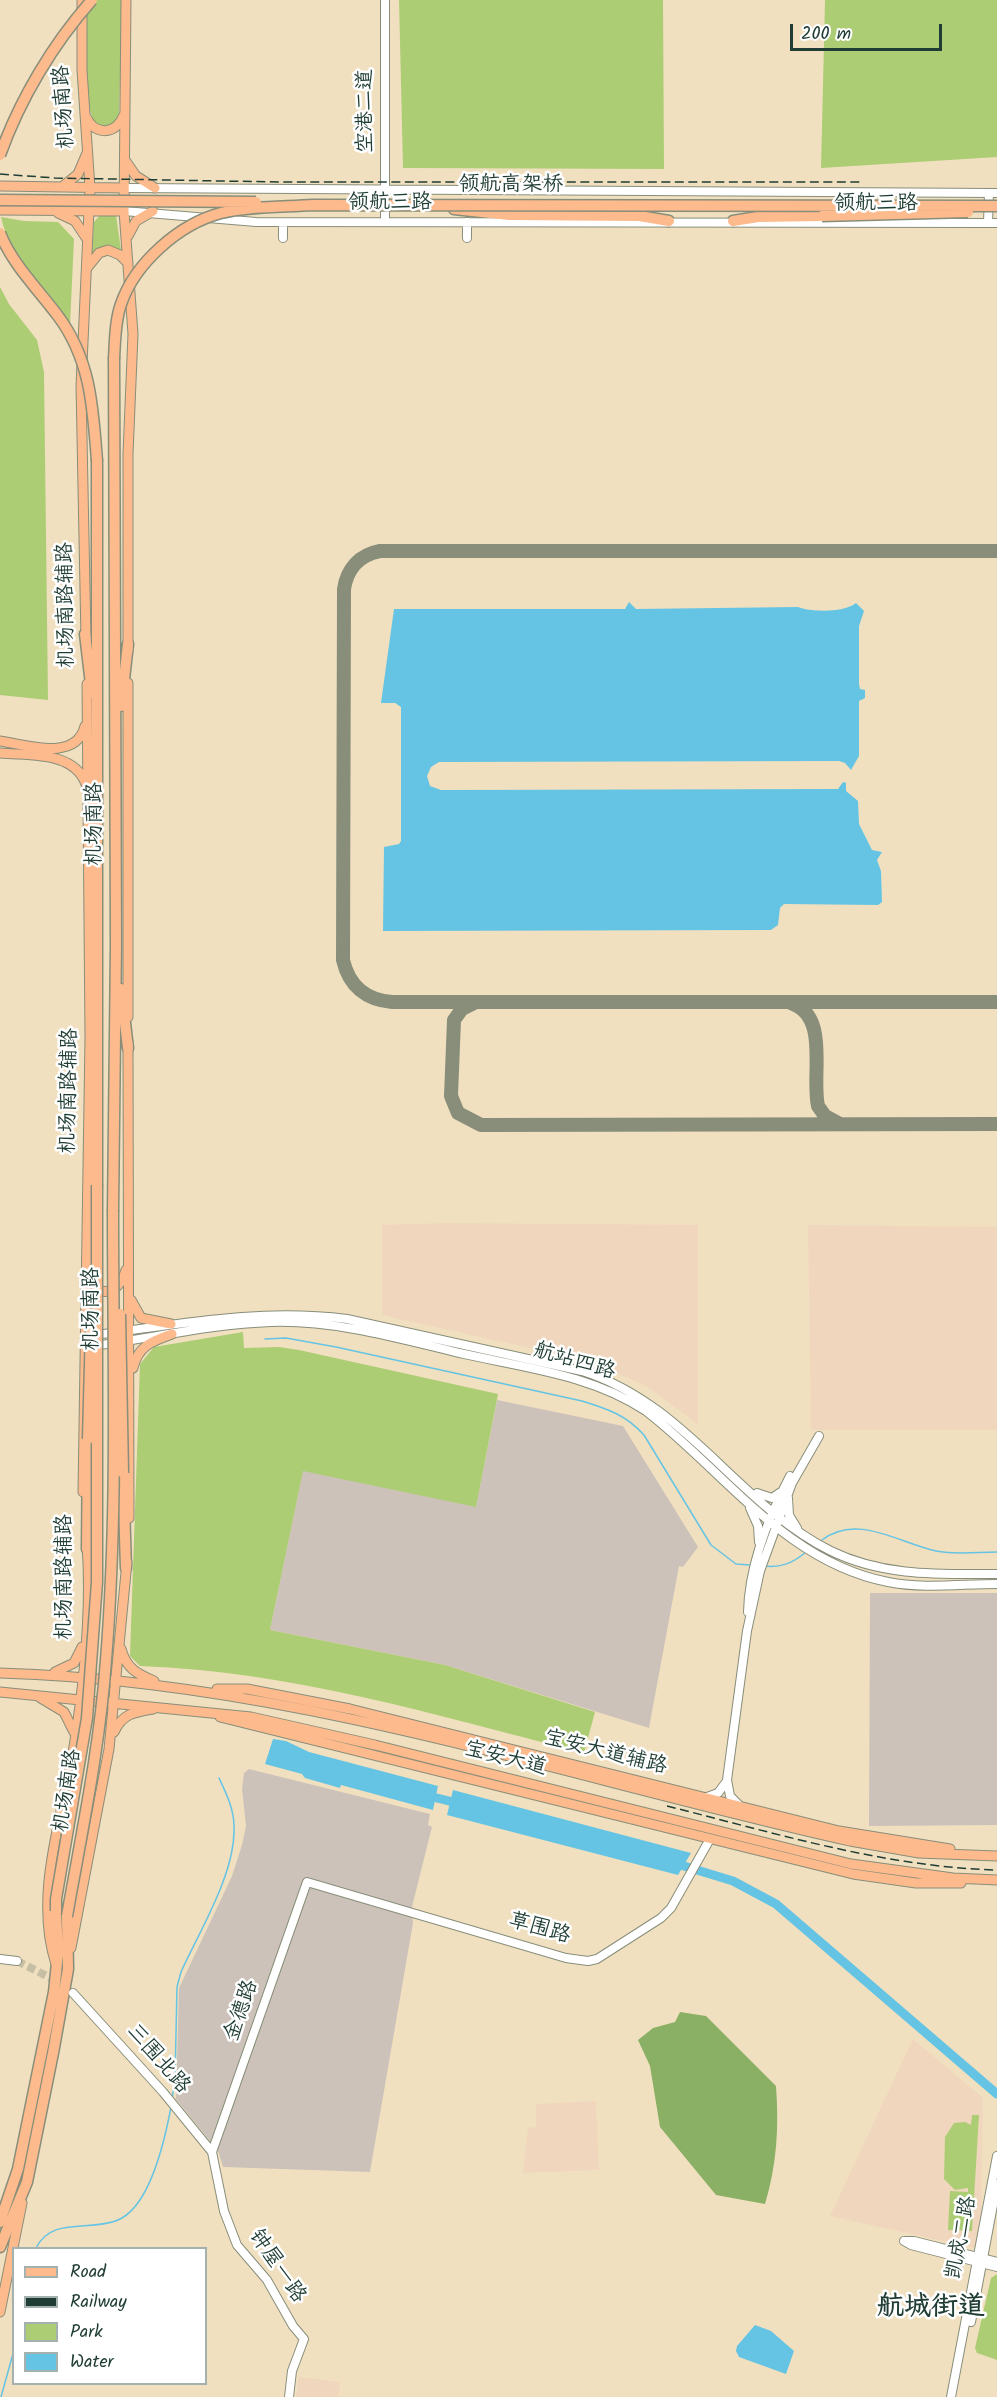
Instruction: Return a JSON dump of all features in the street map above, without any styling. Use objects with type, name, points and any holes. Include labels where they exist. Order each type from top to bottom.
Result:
[{"type":"highway","points":[[0,142],[63,37],[92,0]]},
{"type":"highway","points":[[0,155],[14,117]]},
{"type":"highway","points":[[0,200],[209,201],[313,205]]},
{"type":"highway","name":"领航高架桥","points":[[114,359],[117,322],[124,296],[138,272],[175,236],[196,222],[221,213],[313,205],[997,206]]},
{"type":"highway","points":[[433,206],[494,214],[639,216],[669,221]]},
{"type":"highway","points":[[733,221],[758,217],[963,213],[997,206]]},
{"type":"highway","name":"机场南路","points":[[0,232],[12,257],[60,318],[78,348],[92,393],[97,461],[98,587],[96,1592],[87,1718],[56,1899],[57,1967],[18,2169],[0,2221]]},
{"type":"highway","name":"机场南路","points":[[0,2247],[23,2193],[65,1993],[69,1959],[67,1916],[100,1724],[108,1633],[112,1543],[116,946],[114,359]]},
{"type":"highway","points":[[85,634],[98,754]]},
{"type":"highway","points":[[116,754],[128,644]]},
{"type":"highway","points":[[116,946],[128,1048]]},
{"type":"highway","points":[[87,1549],[88,1440],[98,1210]]},
{"type":"highway","points":[[113,1210],[121,1332],[126,1568]]},
{"type":"main road","name":"机场南路","points":[[82,0],[84,112],[90,211]]},
{"type":"main road","points":[[69,1959],[109,1749],[126,1568],[130,1385],[128,454],[133,334],[124,211],[126,0]]},
{"type":"main road","points":[[84,112],[90,125],[106,131],[121,123],[125,110]]},
{"type":"main road","points":[[61,188],[78,174],[88,151]]},
{"type":"main road","points":[[124,157],[136,176],[155,188]]},
{"type":"main road","name":"领航三路","points":[[0,186],[124,188]]},
{"type":"main road","name":"领航三路","points":[[0,210],[124,211]]},
{"type":"main road","points":[[47,211],[75,221],[85,234],[88,246]]},
{"type":"main road","name":"机场南路辅路","points":[[57,1967],[48,1930],[48,1888],[75,1741],[86,1628],[87,1549],[82,1467],[90,1037],[88,711],[81,386],[90,211]]},
{"type":"main road","points":[[126,241],[133,224],[144,214],[153,211]]},
{"type":"main road","points":[[87,268],[99,253],[108,250],[120,255],[128,263]]},
{"type":"main road","points":[[0,741],[57,748],[72,746],[79,740],[88,711]]},
{"type":"main road","points":[[57,748],[65,753],[64,758],[57,759]]},
{"type":"main road","points":[[0,753],[57,759],[71,763],[81,772],[89,801]]},
{"type":"main road","points":[[86,1275],[89,1283],[98,1290],[113,1290],[123,1281],[129,1250]]},
{"type":"main road","points":[[128,1281],[137,1315],[171,1329]]},
{"type":"main road","points":[[130,1385],[135,1359],[140,1350],[171,1329]]},
{"type":"main road","points":[[45,1675],[65,1669],[74,1663],[86,1628],[102,1637],[115,1634],[122,1622]]},
{"type":"main road","points":[[120,1640],[126,1663],[132,1670],[168,1685]]},
{"type":"main road","name":"宝安大道","points":[[0,1671],[168,1685],[316,1710],[850,1841],[919,1853],[997,1854]]},
{"type":"main road","name":"宝安大道辅路","points":[[206,1690],[232,1688],[278,1694],[502,1746],[888,1841],[997,1854]]},
{"type":"main road","name":"宝安大道","points":[[0,1692],[251,1717],[322,1732],[851,1864],[953,1878],[996,1880]]},
{"type":"main road","points":[[34,1695],[64,1712],[73,1726],[75,1741]]},
{"type":"main road","points":[[109,1749],[115,1729],[123,1717],[134,1712],[167,1707]]},
{"type":"main road","points":[[207,1713],[239,1724],[321,1741],[853,1874],[887,1880],[950,1884],[996,1880]]},
{"type":"main road","points":[[72,1757],[80,1747],[92,1744],[103,1750],[106,1764]]},
{"type":"main road","points":[[472,1747],[502,1746]]},
{"type":"main road","points":[[577,1796],[633,1820]]},
{"type":"main road","points":[[13,2247],[23,2193]]},
{"type":"main road","points":[[0,2312],[12,2250]]},
{"type":"street","name":"空港二道","points":[[385,0],[385,222]]},
{"type":"street","name":"领航三路","points":[[124,188],[385,192],[993,193]]},
{"type":"street","points":[[993,193],[993,223]]},
{"type":"street","name":"领航三路","points":[[124,211],[153,211],[230,221],[283,223],[669,221],[993,223]]},
{"type":"street","points":[[467,222],[467,238]]},
{"type":"street","points":[[283,223],[284,238]]},
{"type":"street","name":"航站四路","points":[[84,1347],[241,1315],[317,1315],[382,1326],[582,1371],[616,1383],[658,1408],[776,1514],[804,1536],[832,1552],[864,1564],[900,1572],[997,1574]]},
{"type":"street","name":"航站四路","points":[[171,1329],[273,1322],[328,1325],[583,1381],[620,1396],[646,1411],[796,1544],[825,1560],[868,1577],[897,1583],[997,1584]]},
{"type":"street","name":"航站四路","points":[[84,1336],[129,1336]]},
{"type":"street","points":[[742,1806],[730,1796],[727,1780],[753,1586],[761,1555],[786,1490],[801,1457],[819,1436],[786,1490],[777,1496],[768,1498],[747,1488]]},
{"type":"street","points":[[786,1490],[789,1515],[804,1536]]},
{"type":"street","points":[[745,1499],[758,1526],[761,1555]]},
{"type":"street","points":[[761,1555],[775,1542],[786,1540],[796,1544]]},
{"type":"street","points":[[707,1797],[718,1793],[727,1780]]},
{"type":"street","name":"草围路","points":[[307,1882],[566,1958],[588,1961],[597,1959],[661,1918],[671,1908],[710,1839]]},
{"type":"street","name":"金德路","points":[[212,2152],[307,1882]]},
{"type":"street","points":[[0,1959],[17,1961]]},
{"type":"street","name":"三围北路","points":[[73,1993],[163,2092],[212,2152]]},
{"type":"street","name":"钟屋一路","points":[[212,2152],[224,2211],[237,2246],[267,2280],[293,2326],[304,2339],[292,2371],[289,2397]]},
{"type":"street","name":"凯成二路","points":[[957,2397],[997,2156]]},
{"type":"street","name":"凯成二路","points":[[951,2397],[997,2184]]},
{"type":"street","points":[[997,2262],[980,2260],[911,2245],[904,2241],[914,2241],[980,2260],[997,2267]]},
{"type":"shaded area","points":[[446,1223],[698,1225],[698,1424],[646,1386],[592,1362],[382,1315],[382,1225]]},
{"type":"shaded area","points":[[808,1225],[997,1227],[997,1430],[811,1430]]},
{"type":"shaded area","points":[[497,1400],[623,1426],[698,1547],[683,1567],[679,1566],[649,1728],[445,1665],[270,1630],[303,1470],[476,1506]]},
{"type":"shaded area","points":[[870,1593],[997,1593],[997,1825],[869,1826]]},
{"type":"shaded area","points":[[249,1769],[430,1814],[428,1825],[432,1827],[412,1907],[413,1923],[370,2172],[223,2167],[218,2151],[176,2099],[179,1988],[232,1876],[242,1845],[246,1826],[242,1789],[244,1773]]},
{"type":"shaded area","points":[[913,2039],[983,2098],[981,2215],[975,2248],[830,2216]]},
{"type":"shaded area","points":[[596,2101],[599,2170],[523,2173],[528,2127],[536,2128],[536,2104]]},
{"type":"shaded area","points":[[299,2377],[340,2382],[338,2397],[296,2397]]},
{"type":"green space","points":[[87,0],[122,0],[119,116],[113,127],[96,126],[88,100]]},
{"type":"green space","points":[[399,0],[663,0],[664,169],[403,168]]},
{"type":"green space","points":[[825,0],[997,0],[997,157],[821,168]]},
{"type":"green space","points":[[101,214],[116,215],[121,250],[107,246],[92,254],[94,222]]},
{"type":"green space","points":[[1,217],[24,221],[58,222],[74,239],[70,325],[20,261],[5,232]]},
{"type":"green space","points":[[0,287],[9,304],[37,340],[44,372],[48,700],[0,695]]},
{"type":"green space","points":[[243,1332],[244,1348],[279,1347],[299,1350],[498,1394],[476,1507],[303,1471],[270,1630],[445,1665],[595,1712],[584,1753],[309,1686],[253,1676],[140,1666],[130,1656],[140,1364],[154,1347]]},
{"type":"green space","points":[[680,2012],[706,2016],[776,2086],[776,2145],[765,2204],[716,2195],[660,2127],[650,2066],[638,2040],[653,2028],[675,2022]]},
{"type":"green space","points":[[972,2115],[979,2115],[972,2231],[948,2230],[950,2191],[968,2192],[968,2188],[955,2190],[944,2179],[945,2137],[954,2123],[965,2122],[971,2125]]},
{"type":"green space","points":[[997,2274],[997,2360],[977,2353],[975,2348],[991,2278]]},
{"type":"water","points":[[629,602],[636,609],[798,607],[827,611],[844,609],[856,603],[864,611],[859,626],[859,684],[860,689],[865,690],[865,698],[859,701],[859,756],[851,770],[845,763],[839,761],[439,762],[431,767],[427,776],[430,786],[441,790],[838,789],[843,782],[846,783],[846,791],[858,801],[859,824],[872,850],[882,852],[877,860],[881,871],[882,902],[878,905],[784,904],[780,908],[778,925],[771,930],[383,931],[384,847],[399,844],[401,841],[401,707],[395,703],[381,703],[394,609],[625,609]]},
{"type":"water","points":[[273,1739],[286,1741],[309,1752],[438,1786],[433,1810],[341,1785],[340,1788],[265,1764]]},
{"type":"water","points":[[453,1790],[691,1853],[678,1875],[447,1815]]},
{"type":"water","points":[[755,2325],[771,2331],[794,2351],[786,2374],[739,2357],[736,2351],[737,2346]]},
{"type":"waterway","points":[[265,1339],[286,1338],[336,1347],[582,1401],[616,1414],[630,1422],[644,1435],[711,1545],[736,1564],[750,1565]]},
{"type":"waterway","points":[[822,1540],[835,1532],[849,1529],[864,1530],[878,1532],[936,1551],[997,1552]]},
{"type":"waterway","points":[[764,1566],[786,1564],[806,1552]]},
{"type":"waterway","points":[[172,2099],[175,2080],[177,1987],[181,1972],[223,1882],[233,1844],[233,1813],[219,1778]]},
{"type":"waterway","points":[[425,1795],[461,1804]]},
{"type":"waterway","points":[[674,1863],[733,1881],[776,1904],[997,2094]]},
{"type":"waterway","points":[[37,2247],[43,2238],[62,2228],[107,2223],[118,2220],[130,2212],[148,2187],[155,2170],[171,2107]]},
{"type":"waterway","points":[[1,2397],[12,2357]]},
{"type":"taxiway","points":[[997,551],[380,551],[366,556],[351,569],[344,589],[343,960],[350,977],[360,990],[374,998],[392,1002],[997,1002]]},
{"type":"taxiway","points":[[474,1003],[462,1009],[454,1020],[451,1096],[458,1113],[481,1125],[997,1124]]},
{"type":"taxiway","points":[[791,1003],[803,1010],[811,1020],[815,1033],[818,1106],[825,1116],[838,1123]]},
{"type":"tunnel","points":[[17,1961],[59,1982]]},
{"type":"railway","points":[[0,174],[55,178],[278,182],[860,182]]},
{"type":"railway","points":[[667,1806],[871,1856],[913,1863],[997,1870]]},
{"type":"district","name":"航城街道","points":[[931,2309]]}]
